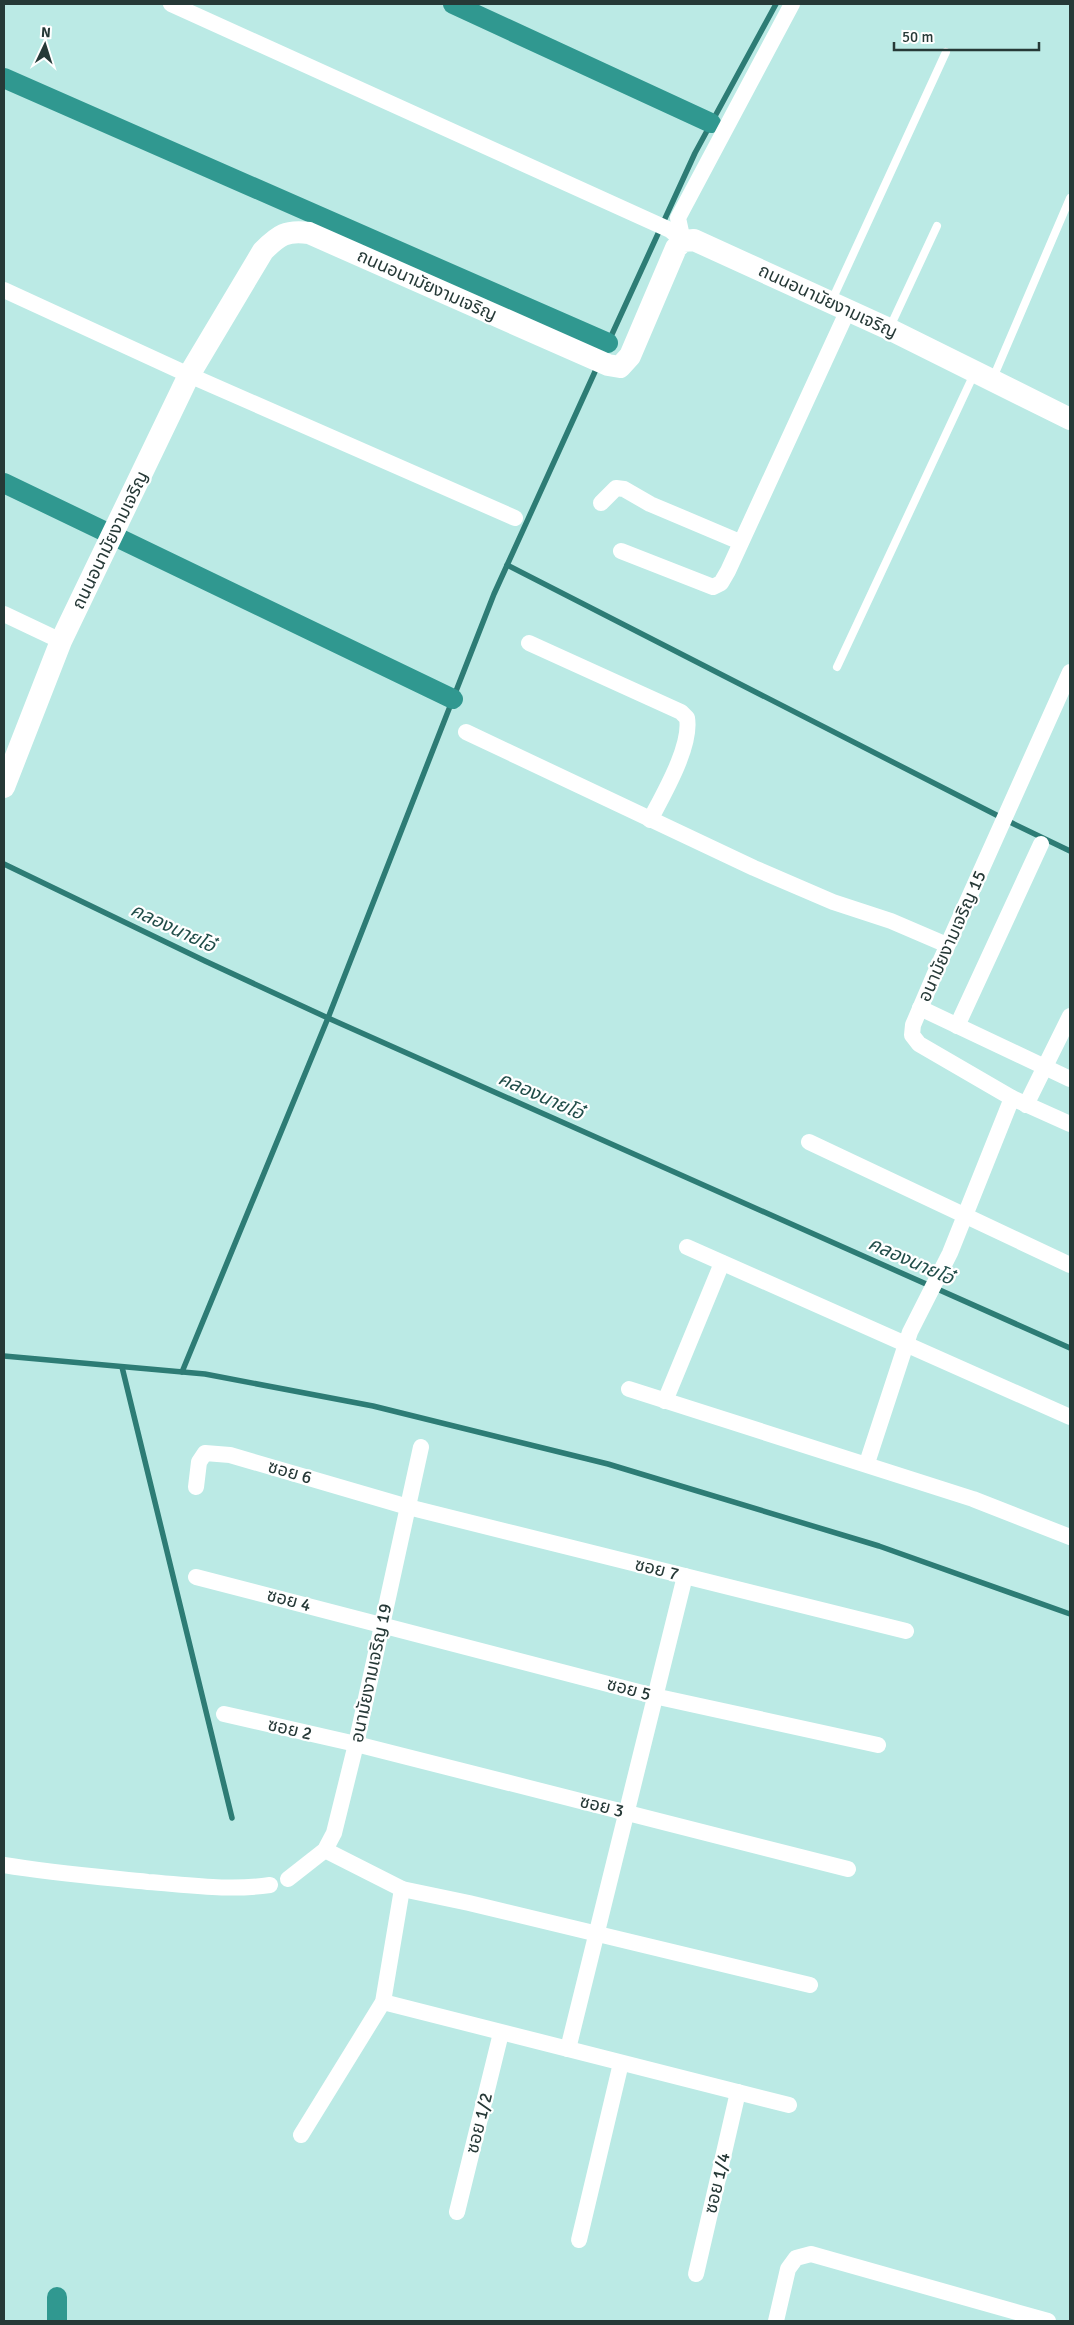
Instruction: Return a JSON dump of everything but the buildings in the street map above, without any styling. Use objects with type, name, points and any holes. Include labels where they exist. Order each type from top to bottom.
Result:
[{"type":"street","points":[[171,4],[670,230],[683,241]]},
{"type":"street","points":[[683,241],[678,218],[792,4]]},
{"type":"street","name":"ถนนอนามัยงามเจริญ","points":[[4,787],[61,641],[189,375],[262,251],[274,239],[291,231],[309,233],[608,365],[620,367],[630,356],[676,248],[683,241],[694,240],[889,329],[1070,419]]},
{"type":"street","points":[[4,290],[189,375],[515,518]]},
{"type":"street","points":[[621,551],[713,587],[721,583],[728,571],[839,306]]},
{"type":"street","points":[[602,503],[616,488],[624,489],[650,504],[740,542]]},
{"type":"street","points":[[4,614],[61,641]]},
{"type":"street","points":[[529,643],[681,712],[687,718],[687,734],[673,776],[650,820]]},
{"type":"street","name":"อนามัยงามเจริญ 15","points":[[1070,672],[947,945],[913,1025],[912,1035],[919,1044],[1019,1101],[1070,1124]]},
{"type":"street","points":[[466,732],[650,820],[832,902],[891,921],[947,945]]},
{"type":"street","points":[[956,1026],[1041,844]]},
{"type":"street","points":[[920,1008],[1070,1078]]},
{"type":"street","points":[[867,1463],[906,1345],[965,1215],[1019,1101],[1046,1066],[1070,1016]]},
{"type":"street","points":[[809,1142],[1070,1264]]},
{"type":"street","points":[[687,1247],[1070,1417]]},
{"type":"street","points":[[665,1401],[722,1263]]},
{"type":"street","points":[[629,1389],[867,1463],[973,1499],[1070,1537]]},
{"type":"street","name":"อนามัยงามเจริญ 19","points":[[288,1879],[325,1850],[334,1833],[356,1744],[421,1447]]},
{"type":"street","name":"ซอย 6","points":[[196,1487],[198,1462],[206,1453],[230,1455],[408,1507]]},
{"type":"street","name":"ซอย 7","points":[[408,1507],[906,1631]]},
{"type":"street","name":"ซอย 4","points":[[196,1576],[382,1624]]},
{"type":"street","points":[[568,2050],[595,1934],[685,1576]]},
{"type":"street","name":"ซอย 5","points":[[382,1624],[654,1696],[878,1745]]},
{"type":"street","name":"ซอย 2","points":[[224,1714],[356,1744]]},
{"type":"street","name":"ซอย 3","points":[[356,1744],[848,1869]]},
{"type":"street","points":[[325,1850],[402,1889],[469,1903],[810,1985]]},
{"type":"street","points":[[4,1866],[51,1873],[244,1889],[270,1885]]},
{"type":"street","points":[[301,2135],[383,2002],[402,1889]]},
{"type":"street","points":[[383,2002],[789,2105]]},
{"type":"street","name":"ซอย 1/2","points":[[457,2212],[501,2033]]},
{"type":"street","points":[[579,2240],[621,2063]]},
{"type":"street","name":"ซอย 1/4","points":[[696,2274],[738,2092]]},
{"type":"street","points":[[776,2321],[788,2268],[796,2258],[811,2254],[1048,2321]]},
{"type":"lane","points":[[839,306],[946,52]]},
{"type":"lane","points":[[837,667],[984,376],[1070,198]]},
{"type":"lane","points":[[889,329],[937,226]]},
{"type":"waterway","points":[[453,4],[711,123]]},
{"type":"waterway","points":[[602,356],[695,153],[776,4]]},
{"type":"waterway","points":[[4,78],[608,343]]},
{"type":"waterway","points":[[182,1372],[328,1018],[494,594],[598,365]]},
{"type":"waterway","points":[[4,483],[453,699]]},
{"type":"waterway","points":[[507,565],[1070,851]]},
{"type":"waterway","name":"คลองนายโอ๋","points":[[4,864],[328,1018],[1070,1348]]},
{"type":"waterway","points":[[4,1356],[205,1374],[373,1406],[608,1464],[879,1546],[1070,1614]]},
{"type":"waterway","points":[[122,1367],[232,1818]]},
{"type":"waterway","points":[[57,2297],[57,2321]]}]
